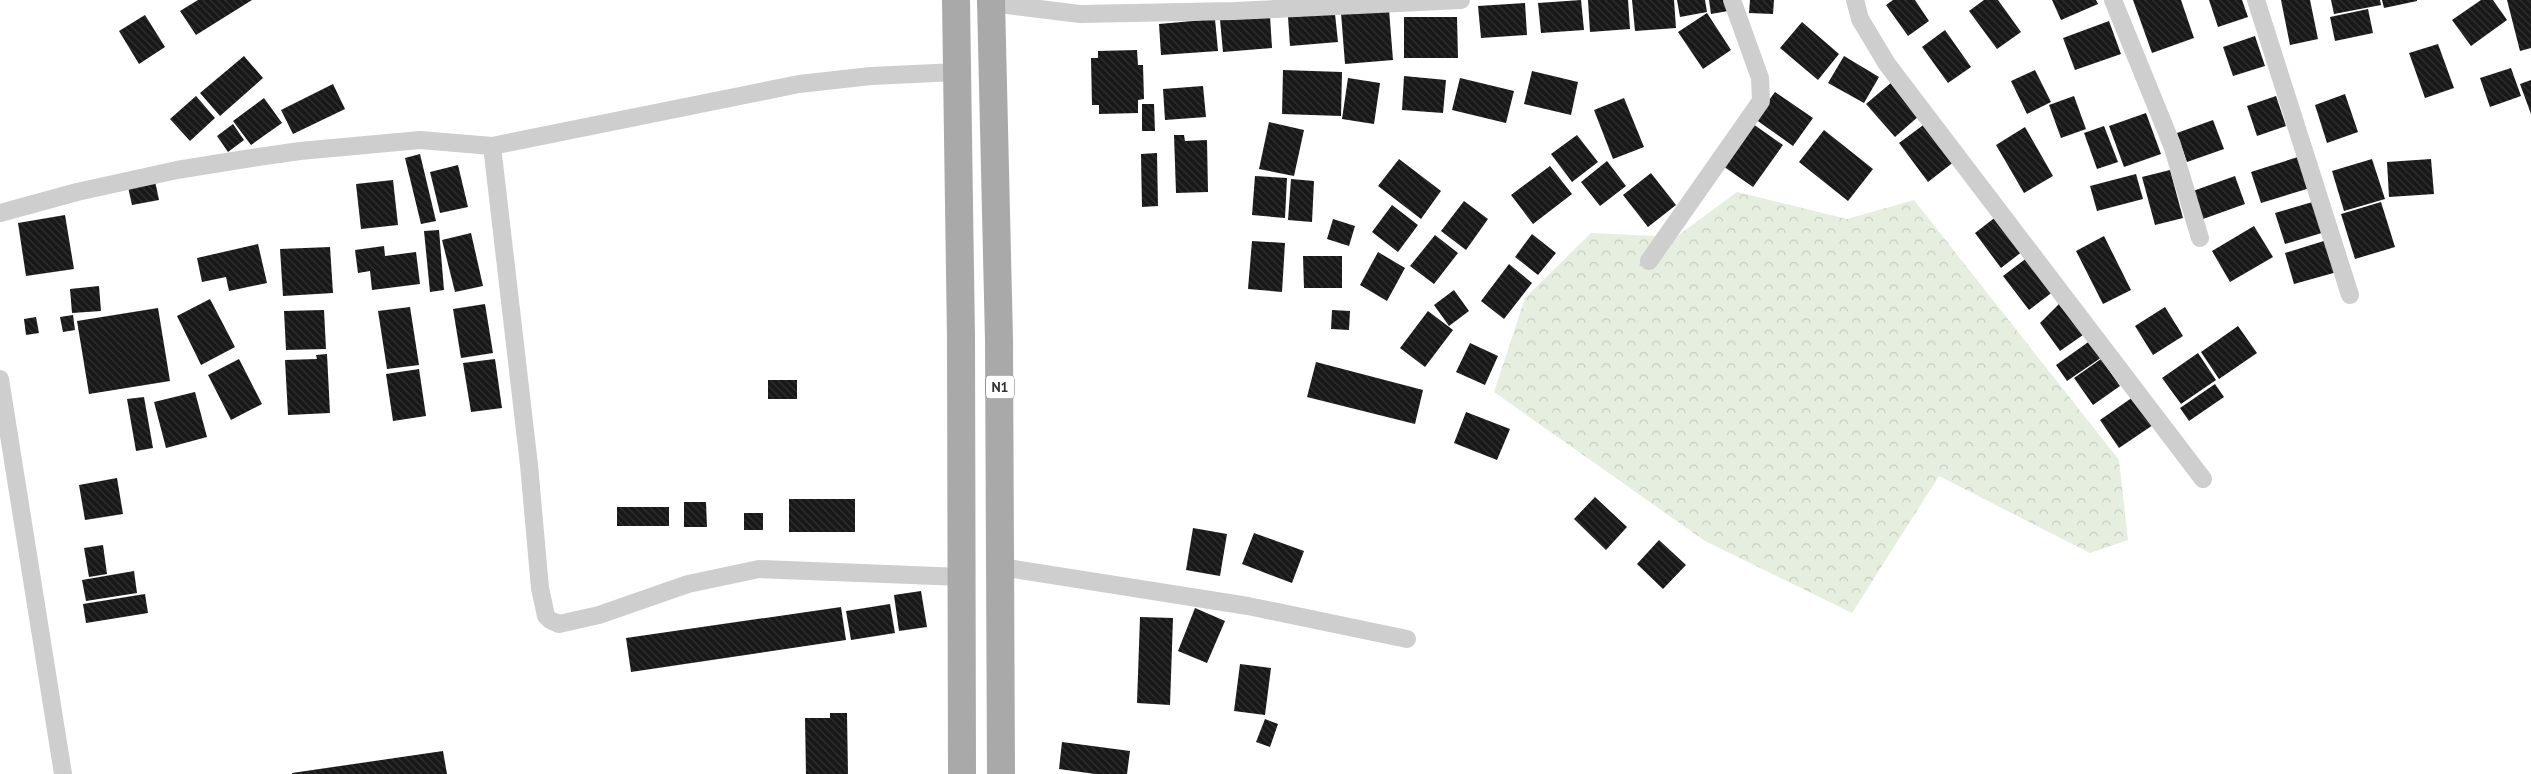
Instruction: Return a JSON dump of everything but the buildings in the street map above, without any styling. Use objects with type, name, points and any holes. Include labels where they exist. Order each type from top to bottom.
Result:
[{"type":"main road","points":[[956,0],[962,577],[962,774]]},
{"type":"main road","name":"N1","points":[[991,2],[999,330],[1001,774]]},
{"type":"street","points":[[991,2],[1080,14],[1234,11],[1461,0]]},
{"type":"street","points":[[1649,261],[1761,101],[1760,78],[1732,0]]},
{"type":"street","points":[[1855,0],[1860,19],[1887,64],[2203,479]]},
{"type":"street","points":[[2113,0],[2172,145],[2200,238]]},
{"type":"street","points":[[2256,0],[2350,295]]},
{"type":"street","points":[[0,213],[77,192],[177,170],[300,151],[420,140],[492,146],[799,84],[870,76],[957,72]]},
{"type":"street","points":[[492,146],[529,465],[540,588],[546,616],[550,620],[559,624],[599,615],[688,584],[759,569],[962,577]]},
{"type":"street","points":[[0,379],[63,774]]},
{"type":"street","points":[[1001,567],[1248,606],[1407,639]]},
{"type":"green space","points":[[1737,192],[1847,219],[1914,200],[2119,460],[2128,540],[2090,553],[1939,476],[1852,613],[1705,541],[1494,392],[1525,298],[1591,233],[1676,237]]}]
